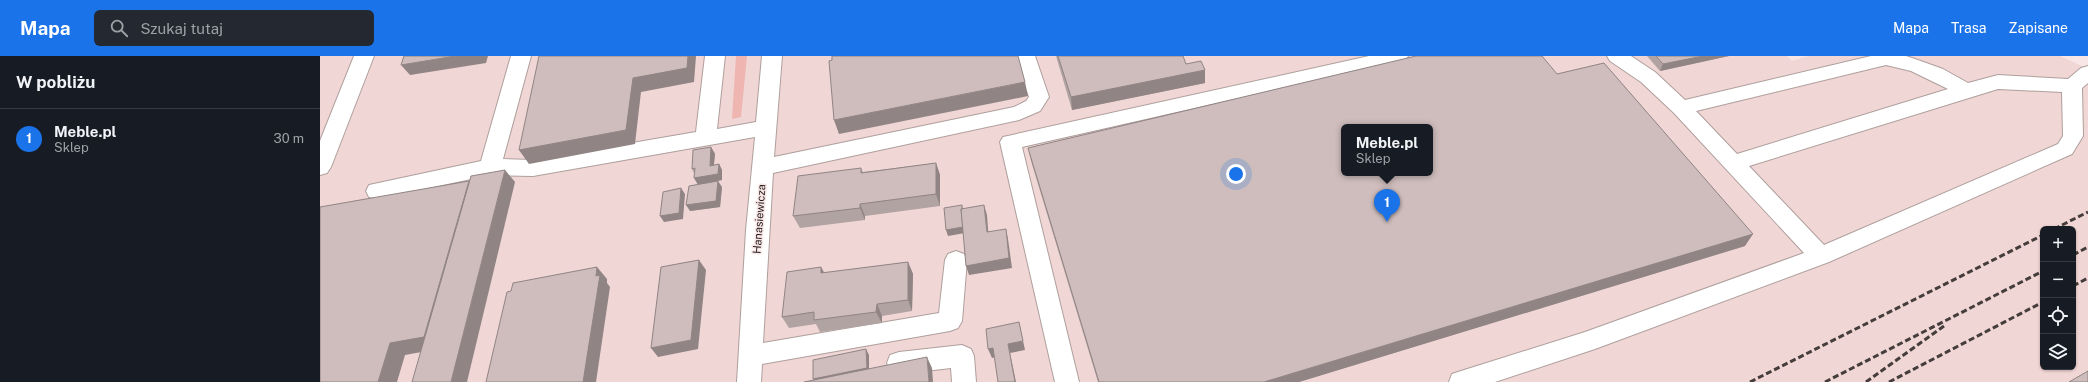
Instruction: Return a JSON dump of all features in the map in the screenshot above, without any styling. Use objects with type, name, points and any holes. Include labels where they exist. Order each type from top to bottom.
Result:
[{"type":"street","points":[[320,167],[364,56]]},
{"type":"street","points":[[490,167],[521,56]]},
{"type":"street","points":[[706,138],[715,56]]},
{"type":"street","name":"Hanasiewicza","points":[[749,382],[772,56]]},
{"type":"street","points":[[763,167],[1019,113],[1033,106],[1039,97],[1025,56]]},
{"type":"street","points":[[1067,382],[1010,142],[1398,56]]},
{"type":"street","points":[[1617,56],[1648,77],[1681,108],[1821,256]]},
{"type":"street","points":[[1681,108],[1886,59],[1909,62],[1936,73],[1965,90]]},
{"type":"street","points":[[1461,382],[1586,342],[1821,256],[2066,149],[2073,136],[2080,80],[1998,82],[1965,90],[1734,163]]},
{"type":"street","points":[[377,191],[490,167],[533,168],[766,128]]},
{"type":"street","points":[[750,356],[950,321],[956,260]]},
{"type":"street","points":[[895,364],[962,356],[964,382]]},
{"type":"shaded area","points":[[320,56],[1787,56],[1792,61],[1808,56],[2060,56],[2088,69],[2088,382],[320,382]]},
{"type":"shaded area","points":[[736,56],[747,56],[741,117],[732,119]]},
{"type":"building","points":[[404,56],[455,56],[401,65]]},
{"type":"building","points":[[539,56],[688,56],[687,68],[633,78],[626,130],[519,150]]},
{"type":"building","points":[[832,56],[1018,56],[1025,82],[834,120],[829,61],[832,60]]},
{"type":"building","points":[[1058,56],[1183,56],[1186,64],[1201,61],[1205,70],[1071,97]]},
{"type":"building","points":[[1416,56],[1542,56],[1557,74],[1604,63],[1753,234],[1264,382],[1099,382],[1028,148]]},
{"type":"building","points":[[1656,56],[1703,56],[1663,64]]},
{"type":"building","points":[[711,147],[710,166],[719,164],[718,174],[694,178],[695,168],[692,169],[693,150]]},
{"type":"building","points":[[936,163],[936,194],[860,204],[860,208],[793,216],[798,176],[861,168],[861,173]]},
{"type":"building","points":[[505,170],[451,382],[412,382],[471,176]]},
{"type":"building","points":[[469,181],[424,337],[390,343],[378,382],[320,382],[320,207]]},
{"type":"building","points":[[718,181],[716,201],[686,205],[689,186]]},
{"type":"building","points":[[681,188],[679,213],[660,216],[663,192]]},
{"type":"building","points":[[962,205],[963,227],[946,230],[944,208]]},
{"type":"building","points":[[984,205],[987,232],[1006,229],[1009,258],[966,266],[961,209]]},
{"type":"building","points":[[699,260],[691,340],[651,348],[661,267]]},
{"type":"building","points":[[908,262],[908,300],[877,304],[876,312],[814,320],[814,312],[782,317],[787,272],[821,267],[821,273]]},
{"type":"building","points":[[597,267],[596,276],[600,275],[583,382],[486,382],[507,292],[511,291],[513,283]]},
{"type":"building","points":[[1019,322],[1023,341],[1008,344],[1015,382],[998,382],[993,348],[988,349],[986,329]]},
{"type":"building","points":[[866,349],[867,368],[813,379],[813,360]]},
{"type":"building","points":[[927,357],[929,382],[804,382]]},
{"type":"building","points":[[2088,371],[2088,382],[2069,382]]},
{"type":"railway","points":[[2060,226],[2088,212]]},
{"type":"railway","points":[[1750,382],[2040,237]]},
{"type":"railway","points":[[2076,253],[2088,247]]},
{"type":"railway","points":[[1825,382],[2040,273]]},
{"type":"railway","points":[[2076,284],[2088,278]]},
{"type":"railway","points":[[1889,382],[2040,304]]},
{"type":"railway","points":[[1866,382],[1944,326]]},
{"type":"place","name":"Meble.pl","points":[[1387,222]]}]
